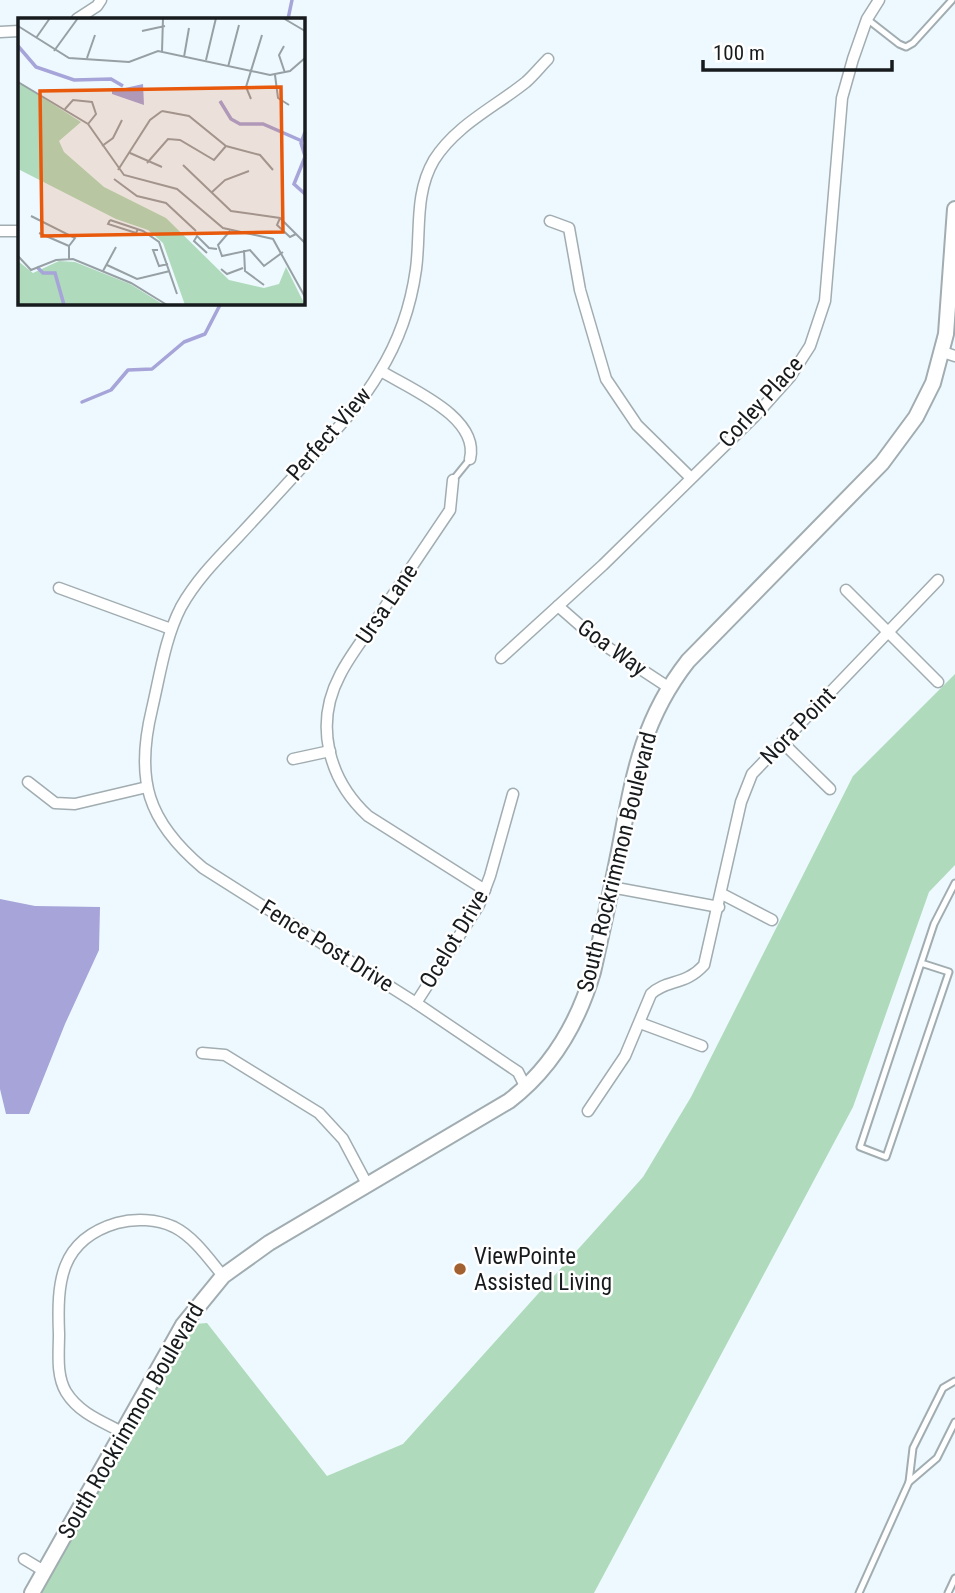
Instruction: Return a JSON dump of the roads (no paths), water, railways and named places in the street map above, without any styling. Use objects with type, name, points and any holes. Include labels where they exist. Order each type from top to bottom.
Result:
[{"type":"main road","name":"South Rockrimmon Boulevard","points":[[32,1593],[183,1325],[223,1276],[269,1243],[486,1117],[526,1088],[562,1044],[585,999],[640,753],[653,714],[668,687],[688,661],[882,463],[905,434],[926,399],[949,354],[955,209]]},
{"type":"street","points":[[79,18],[102,0]]},
{"type":"street","name":"Corley Place","points":[[501,658],[603,565],[755,416],[790,377],[810,346],[825,301],[842,98],[867,19],[879,0]]},
{"type":"street","points":[[0,32],[18,31]]},
{"type":"street","name":"Perfect View","points":[[147,787],[144,768],[146,736],[171,629],[180,609],[201,578],[355,410],[380,371],[395,343],[412,293],[419,244],[420,198],[433,163],[443,147],[461,129],[529,80],[548,59]]},
{"type":"street","points":[[550,221],[569,228],[580,290],[606,379],[638,425],[690,477]]},
{"type":"street","points":[[0,230],[18,231]]},
{"type":"street","points":[[380,371],[452,414],[470,440],[468,462]]},
{"type":"street","name":"Ursa Lane","points":[[453,481],[450,510],[340,674],[327,713],[330,751],[334,770],[342,787],[368,816],[485,890]]},
{"type":"street","name":"Nora Point","points":[[588,1111],[625,1056],[651,994],[658,988],[690,978],[704,965],[745,789],[752,774],[938,580]]},
{"type":"street","points":[[59,588],[171,629]]},
{"type":"street","points":[[846,590],[939,682]]},
{"type":"street","name":"Goa Way","points":[[558,606],[598,641],[668,687]]},
{"type":"street","points":[[782,743],[830,789]]},
{"type":"street","points":[[293,759],[330,751]]},
{"type":"street","points":[[29,782],[55,803],[75,804],[147,787]]},
{"type":"street","name":"Fence Post Drive","points":[[147,787],[171,837],[203,868],[416,1003],[518,1072],[526,1088]]},
{"type":"street","name":"Ocelot Drive","points":[[416,1003],[479,905],[513,794]]},
{"type":"street","points":[[611,887],[719,907]]},
{"type":"street","points":[[722,894],[772,920]]},
{"type":"street","points":[[640,1023],[702,1046]]},
{"type":"street","points":[[202,1053],[225,1055],[319,1113],[343,1139],[368,1186]]},
{"type":"street","points":[[122,1432],[85,1413],[64,1389],[60,1376],[57,1295],[66,1262],[74,1248],[87,1236],[106,1226],[125,1221],[158,1222],[175,1227],[190,1238],[223,1276]]},
{"type":"street","points":[[65,1241],[74,1248]]},
{"type":"street","points":[[24,1559],[44,1571]]},
{"type":"lane","points":[[867,19],[906,47],[952,0]]},
{"type":"lane","name":"Ursa Lane","points":[[453,481],[468,462]]},
{"type":"lane","points":[[921,963],[949,972],[886,1157],[860,1147],[921,963],[934,925],[955,883]]},
{"type":"lane","points":[[859,1593],[909,1482],[913,1448],[943,1388],[955,1381]]},
{"type":"lane","points":[[909,1482],[937,1458],[955,1422]]},
{"type":"lane","points":[[948,1593],[955,1578]]},
{"type":"water","points":[[0,899],[35,906],[100,907],[99,950],[65,1024],[29,1114],[6,1114],[0,1089]]},
{"type":"waterway","points":[[288,18],[292,0]]},
{"type":"waterway","points":[[82,402],[111,390],[128,370],[152,369],[184,342],[205,334],[220,304]]},
{"type":"place","name":"ViewPointe Assisted Living","points":[[460,1269]]}]
